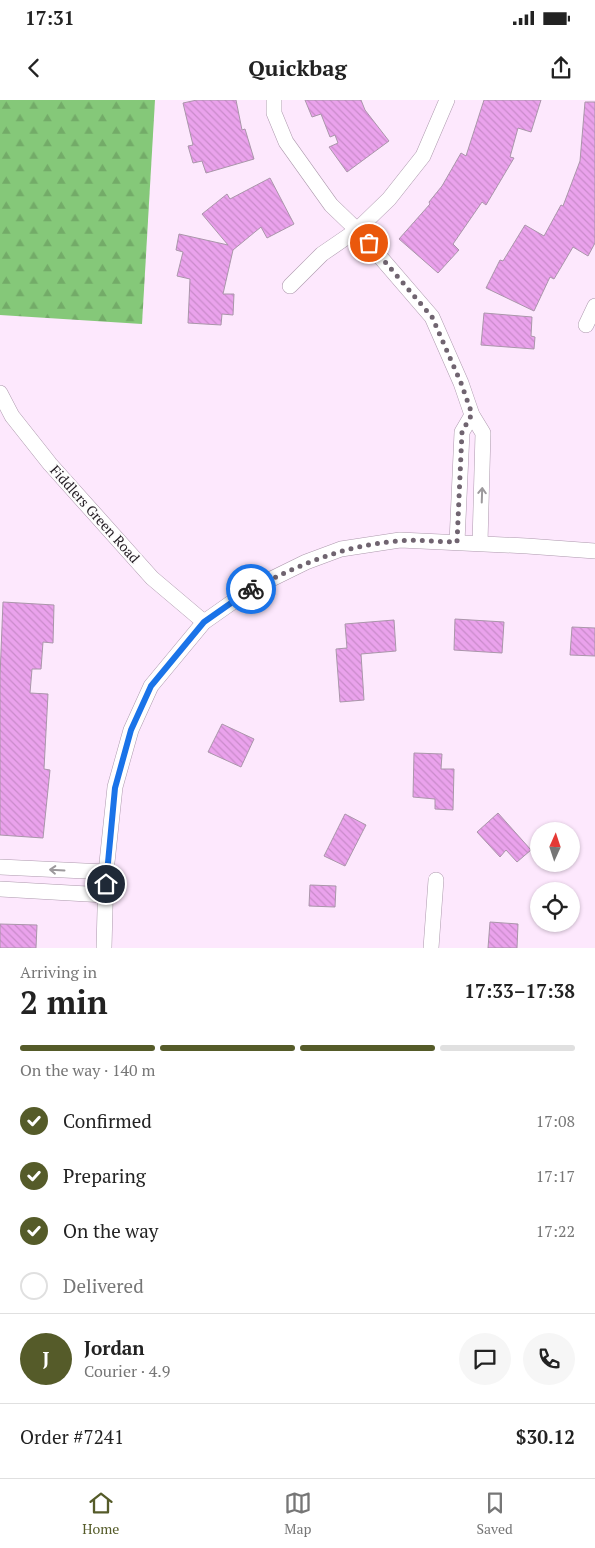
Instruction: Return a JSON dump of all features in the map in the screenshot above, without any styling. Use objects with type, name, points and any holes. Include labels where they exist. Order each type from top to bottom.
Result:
[{"type":"street","points":[[274,100],[274,113],[286,142],[331,204],[358,230],[432,317],[461,383],[472,414],[483,433],[480,543]]},
{"type":"street","points":[[290,286],[322,254],[358,230],[389,199],[423,156],[447,100]]},
{"type":"street","points":[[586,325],[595,306]]},
{"type":"street","name":"Fiddlers Green Road","points":[[0,393],[12,416],[50,464],[152,578],[204,622]]},
{"type":"street","points":[[457,542],[462,432],[472,414]]},
{"type":"street","points":[[461,449],[483,450]]},
{"type":"street","points":[[104,948],[106,872],[115,788],[131,730],[151,686],[204,622],[250,589],[306,562],[341,549],[400,540],[480,543],[595,551]]},
{"type":"street","points":[[0,867],[106,872]]},
{"type":"street","points":[[431,948],[436,880]]},
{"type":"street","points":[[0,890],[106,895]]},
{"type":"green space","points":[[0,100],[155,100],[142,324],[0,315]]},
{"type":"building","points":[[197,100],[236,100],[242,130],[245,129],[254,159],[206,173],[202,161],[193,163],[188,146],[193,145],[183,103]]},
{"type":"building","points":[[305,100],[361,100],[365,110],[389,141],[347,172],[329,147],[338,143],[335,135],[330,137],[321,114],[312,117]]},
{"type":"building","points":[[484,100],[541,100],[531,132],[518,128],[510,157],[514,158],[486,205],[482,202],[453,244],[459,250],[438,273],[399,239],[430,204],[429,202],[442,186],[461,153],[466,156]]},
{"type":"building","points":[[585,102],[595,102],[595,243],[588,256],[573,247],[554,279],[550,277],[534,311],[486,288],[500,260],[503,261],[525,225],[544,236],[561,205],[563,206],[580,161]]},
{"type":"building","points":[[270,178],[294,224],[267,238],[261,227],[233,250],[223,294],[234,294],[233,315],[222,314],[221,325],[188,323],[190,279],[177,276],[183,252],[176,250],[179,234],[228,245],[202,214],[227,194],[230,199]]},
{"type":"building","points":[[484,313],[532,317],[531,336],[535,337],[534,349],[481,345]]},
{"type":"building","points":[[3,602],[54,605],[53,643],[43,642],[41,669],[32,669],[30,693],[48,694],[44,769],[50,770],[43,838],[0,835],[0,676]]},
{"type":"building","points":[[455,619],[504,622],[502,653],[454,650]]},
{"type":"building","points":[[394,620],[396,651],[361,654],[364,700],[340,702],[336,649],[347,648],[345,624]]},
{"type":"building","points":[[572,627],[595,628],[595,656],[570,655]]},
{"type":"building","points":[[222,724],[254,739],[241,767],[208,752]]},
{"type":"building","points":[[414,753],[442,754],[441,769],[454,769],[453,810],[435,809],[435,799],[413,797]]},
{"type":"building","points":[[498,813],[530,851],[517,862],[506,850],[500,857],[477,832]]},
{"type":"building","points":[[345,814],[366,825],[345,866],[324,856]]},
{"type":"building","points":[[310,885],[336,886],[335,907],[309,906]]},
{"type":"building","points":[[490,922],[518,924],[517,948],[488,948]]},
{"type":"building","points":[[0,924],[37,925],[36,948],[0,948]]},
{"type":"way so far","points":[[251,589],[306,562],[341,549],[400,540],[457,542],[462,432],[472,414],[461,383],[432,317],[369,243]]},
{"type":"route","points":[[106,884],[115,788],[122,757],[131,730],[151,686],[204,622],[251,589]]}]
